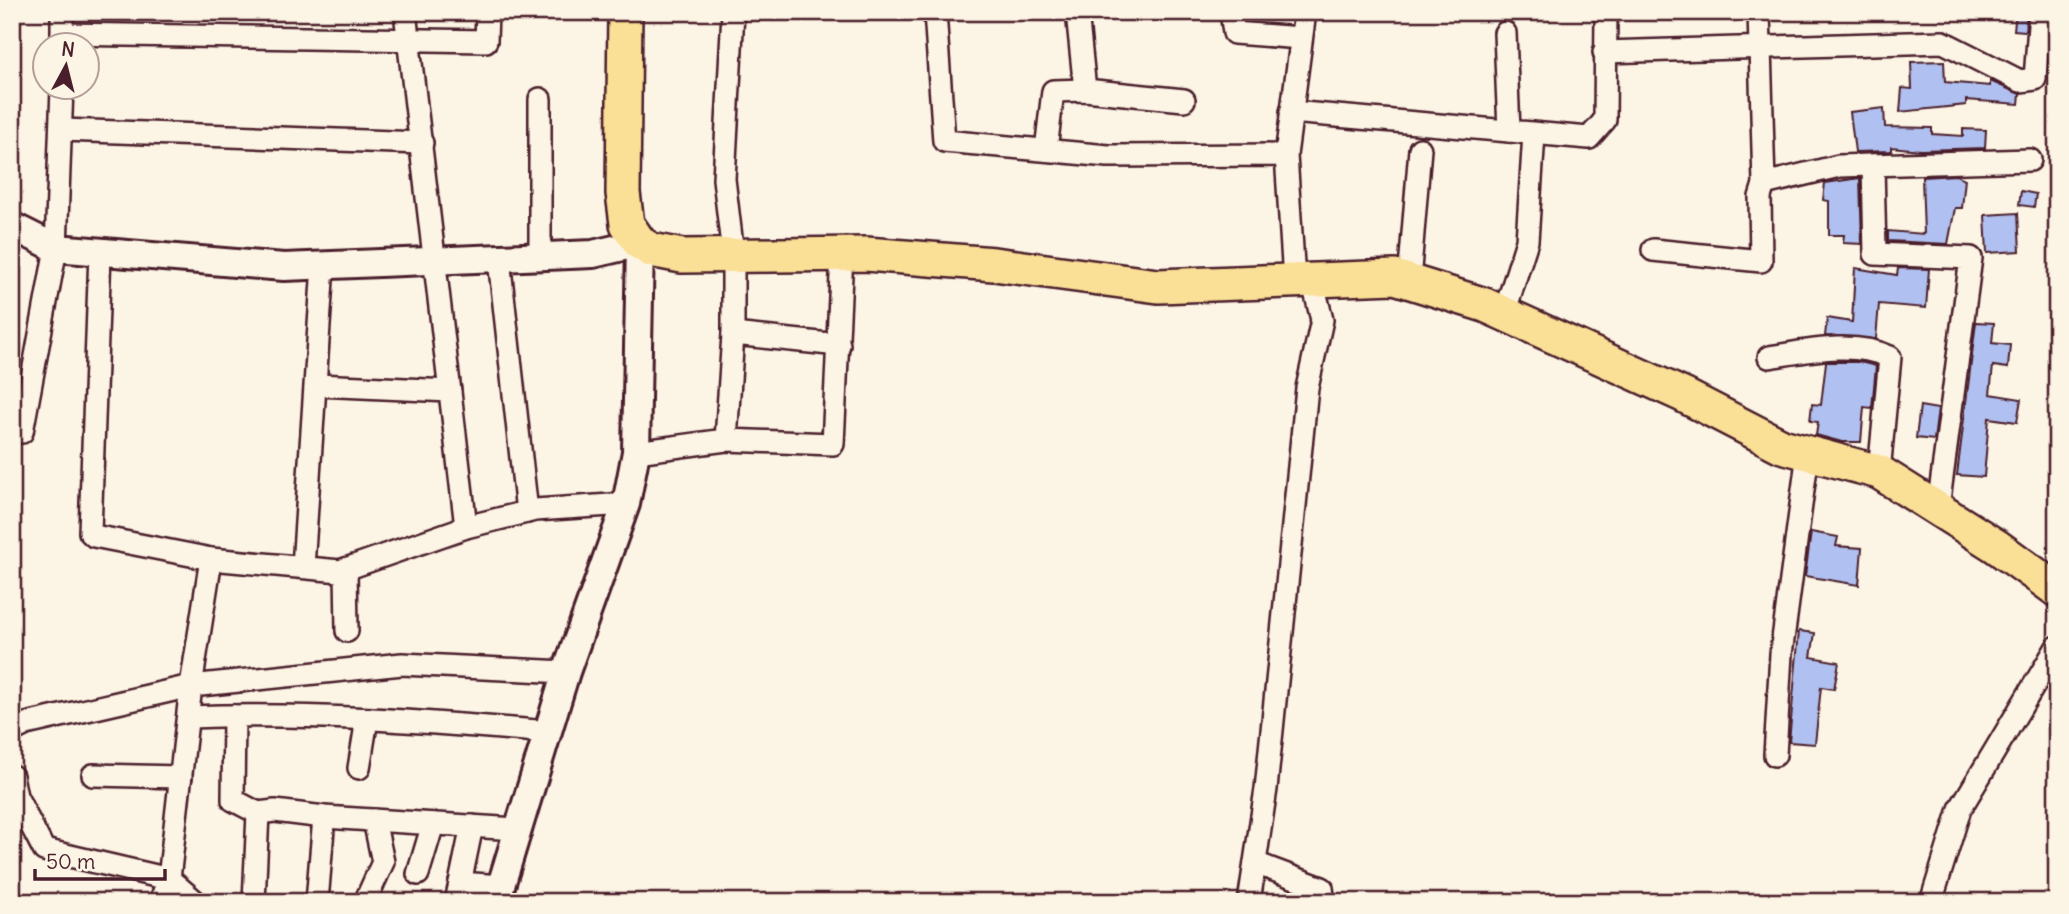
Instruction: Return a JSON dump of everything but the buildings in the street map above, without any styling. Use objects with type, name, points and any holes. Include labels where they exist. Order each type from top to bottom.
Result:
[{"type":"main road","points":[[625,12],[623,193],[626,224],[640,243],[652,250],[682,256],[842,254],[994,264],[1158,286],[1395,277],[1504,314],[1683,395],[1782,446],[1879,472],[1938,508],[2057,590]]},
{"type":"street","points":[[62,12],[62,32]]},
{"type":"street","points":[[405,12],[466,527]]},
{"type":"street","points":[[102,40],[485,41],[487,12]]},
{"type":"street","points":[[726,440],[733,334],[733,254],[724,179],[733,12]]},
{"type":"street","points":[[935,12],[944,141],[1108,156],[1286,155]]},
{"type":"street","points":[[1077,12],[1085,90]]},
{"type":"street","points":[[1231,12],[1234,33],[1301,38]]},
{"type":"street","points":[[1250,902],[1266,789],[1307,388],[1322,320],[1303,279],[1286,155],[1305,12]]},
{"type":"street","points":[[1291,112],[1588,138],[1605,120],[1606,12]]},
{"type":"street","points":[[1653,250],[1761,261],[1760,197],[1765,184],[1759,12]]},
{"type":"street","points":[[1604,52],[1943,42],[2020,80],[2035,79],[2040,12]]},
{"type":"street","points":[[1504,33],[1510,131]]},
{"type":"street","points":[[1046,150],[1053,91],[1085,90],[1184,100]]},
{"type":"street","points":[[540,99],[540,257]]},
{"type":"street","points":[[22,432],[56,248],[62,102]]},
{"type":"street","points":[[62,130],[422,143]]},
{"type":"street","points":[[1504,314],[1527,241],[1534,134]]},
{"type":"street","points":[[1409,282],[1420,149]]},
{"type":"street","points":[[1765,184],[1839,166],[2030,160]]},
{"type":"street","points":[[1873,165],[1875,254],[1970,258],[1938,508]]},
{"type":"street","points":[[12,226],[56,248],[284,267],[434,263],[593,254],[640,243],[636,452],[626,504],[566,672],[498,894],[458,892],[472,826]]},
{"type":"street","points":[[100,252],[90,533],[211,559],[303,568],[346,569],[466,527],[527,512],[626,504]]},
{"type":"street","points":[[636,452],[726,440],[832,444],[842,254]]},
{"type":"street","points":[[499,259],[527,512]]},
{"type":"street","points":[[303,568],[323,265]]},
{"type":"street","points":[[733,334],[839,345]]},
{"type":"street","points":[[1769,357],[1842,349],[1881,353],[1890,357],[1879,472]]},
{"type":"street","points":[[317,385],[450,391]]},
{"type":"street","points":[[1775,755],[1782,654],[1808,453]]},
{"type":"street","points":[[160,902],[169,879],[191,686],[211,559]]},
{"type":"street","points":[[346,569],[346,631]]},
{"type":"street","points":[[1931,902],[1960,810],[2057,647]]},
{"type":"street","points":[[12,731],[26,724],[191,686],[402,664],[566,672]]},
{"type":"street","points":[[188,718],[234,716],[366,719],[548,732]]},
{"type":"street","points":[[234,716],[233,800],[258,813],[275,811],[324,817],[517,829]]},
{"type":"street","points":[[359,768],[366,719]]},
{"type":"street","points":[[93,775],[181,777]]},
{"type":"street","points":[[12,776],[16,796],[44,850],[169,879],[196,902]]},
{"type":"street","points":[[254,902],[258,813]]},
{"type":"street","points":[[317,902],[324,817]]},
{"type":"street","points":[[365,902],[383,862],[374,820]]},
{"type":"street","points":[[418,874],[433,824]]},
{"type":"street","points":[[1255,863],[1322,888],[1324,902]]}]
